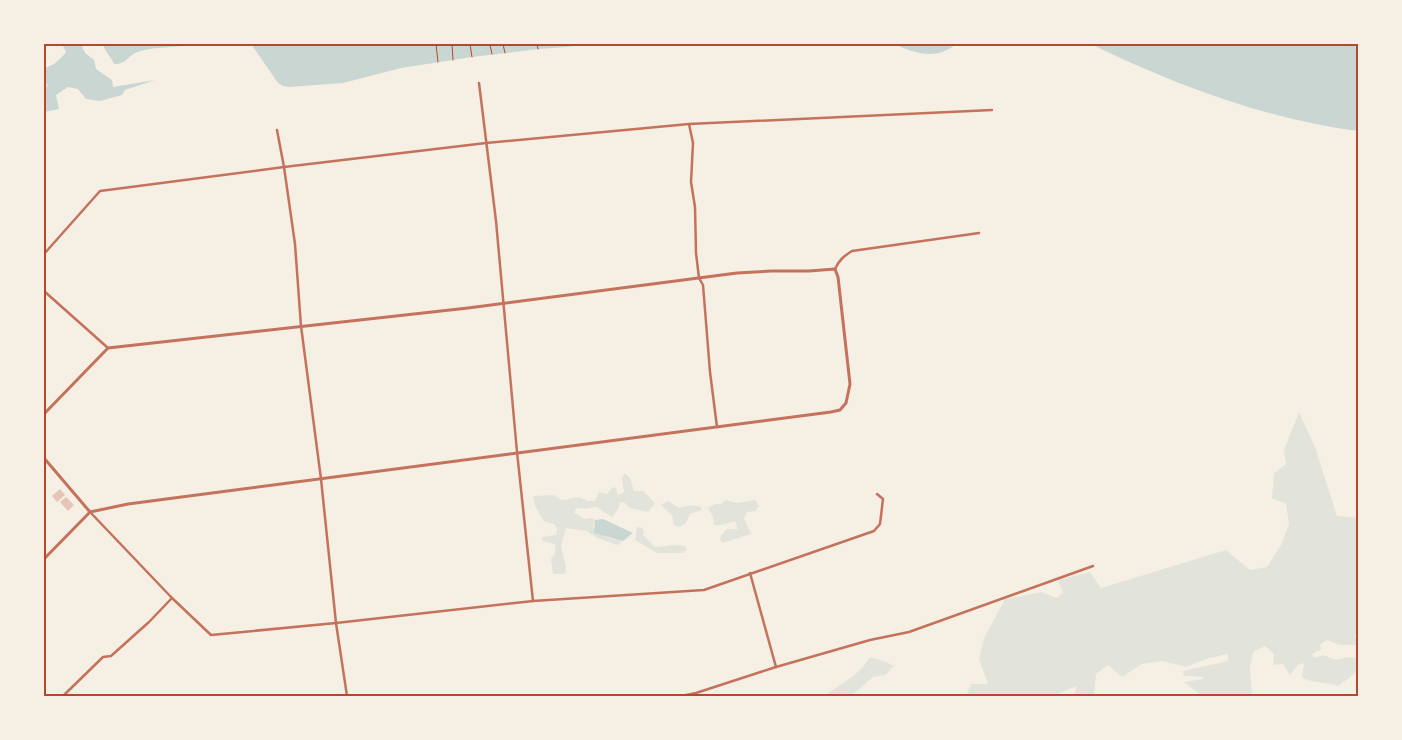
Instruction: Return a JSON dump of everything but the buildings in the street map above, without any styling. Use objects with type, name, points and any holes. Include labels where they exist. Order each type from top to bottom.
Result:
[{"type":"street","points":[[479,83],[496,221],[533,601]]},
{"type":"street","points":[[44,254],[100,191],[486,143],[689,124],[992,110]]},
{"type":"street","points":[[689,124],[693,143],[691,182],[695,207],[696,253],[699,278],[704,285],[711,382],[717,427]]},
{"type":"street","points":[[277,130],[295,244],[301,326],[321,479],[336,623],[347,696]]},
{"type":"street","points":[[44,559],[90,512],[128,504],[840,410],[846,403],[850,384],[838,278],[835,269],[838,262],[852,251],[979,233]]},
{"type":"street","points":[[44,414],[108,348],[504,304],[699,278],[772,271],[835,269]]},
{"type":"street","points":[[44,291],[108,348]]},
{"type":"street","points":[[44,458],[90,512],[172,598],[211,635],[533,601],[704,590],[874,532],[880,524],[884,499],[877,494]]},
{"type":"street","points":[[681,696],[870,640],[909,632],[1093,566]]},
{"type":"street","points":[[750,573],[776,667]]},
{"type":"street","points":[[62,696],[103,658],[110,656],[149,622],[172,598]]},
{"type":"path","points":[[436,44],[438,62]]},
{"type":"path","points":[[452,44],[453,60]]},
{"type":"path","points":[[470,44],[472,57]]},
{"type":"path","points":[[503,44],[505,53]]},
{"type":"path","points":[[537,44],[538,49]]},
{"type":"path","points":[[490,45],[492,54]]},
{"type":"shaded area","points":[[62,44],[81,44],[85,53],[94,60],[96,69],[112,80],[113,87],[155,80],[125,90],[122,95],[100,101],[86,99],[78,89],[68,87],[56,95],[59,109],[44,112],[44,90],[48,85],[44,83],[44,68],[56,62],[66,52]]},
{"type":"shaded area","points":[[103,44],[195,44],[141,51],[135,53],[124,62],[114,64]]},
{"type":"shaded area","points":[[251,44],[589,44],[472,57],[401,68],[343,83],[289,87],[278,83]]},
{"type":"shaded area","points":[[894,44],[956,44],[941,52],[925,54]]},
{"type":"shaded area","points":[[1091,44],[1358,44],[1358,131],[1289,118],[1221,98],[1155,73]]},
{"type":"shaded area","points":[[1299,412],[1315,447],[1337,516],[1358,518],[1358,635],[1354,636],[1358,639],[1358,645],[1340,645],[1327,640],[1319,645],[1322,649],[1312,654],[1315,658],[1323,655],[1336,660],[1348,657],[1358,658],[1358,668],[1353,675],[1338,686],[1311,681],[1302,678],[1304,663],[1298,665],[1290,675],[1283,664],[1273,665],[1274,654],[1265,646],[1253,652],[1250,669],[1252,696],[1201,695],[1184,682],[1203,679],[1202,677],[1184,676],[1183,671],[1228,661],[1228,654],[1209,658],[1186,667],[1162,661],[1142,664],[1122,677],[1108,665],[1096,674],[1094,696],[1074,696],[1077,686],[1056,696],[966,696],[971,684],[988,684],[979,659],[984,638],[1005,599],[1042,592],[1056,598],[1063,593],[1058,580],[1090,572],[1101,588],[1226,550],[1250,570],[1267,567],[1281,545],[1289,524],[1286,504],[1272,498],[1274,473],[1286,464],[1284,450]]},
{"type":"shaded area","points":[[625,473],[630,478],[634,491],[643,491],[655,503],[648,512],[630,508],[625,503],[620,502],[618,509],[612,517],[597,507],[577,508],[574,513],[585,519],[592,518],[595,520],[593,528],[608,538],[621,540],[621,543],[617,545],[597,538],[587,531],[566,528],[561,546],[566,567],[565,574],[553,574],[551,559],[555,552],[555,544],[542,541],[542,537],[556,535],[557,529],[555,525],[544,521],[535,506],[533,496],[553,495],[562,500],[579,497],[588,501],[595,501],[599,492],[607,494],[613,487],[616,488],[618,495],[624,492],[622,478]]},
{"type":"shaded area","points":[[726,500],[737,503],[755,500],[759,506],[755,511],[747,512],[744,518],[751,534],[722,543],[720,538],[726,529],[738,529],[735,521],[714,525],[713,517],[708,508],[721,504]]},
{"type":"shaded area","points":[[668,501],[679,508],[695,506],[701,507],[702,510],[690,514],[686,523],[679,527],[674,525],[672,515],[661,505]]},
{"type":"shaded area","points":[[603,519],[633,533],[623,541],[594,533],[595,520]]},
{"type":"shaded area","points":[[637,527],[642,528],[643,535],[655,547],[685,546],[687,550],[682,553],[657,553],[635,540]]},
{"type":"shaded area","points":[[870,657],[894,666],[885,675],[873,677],[851,696],[825,696],[861,670]]}]
